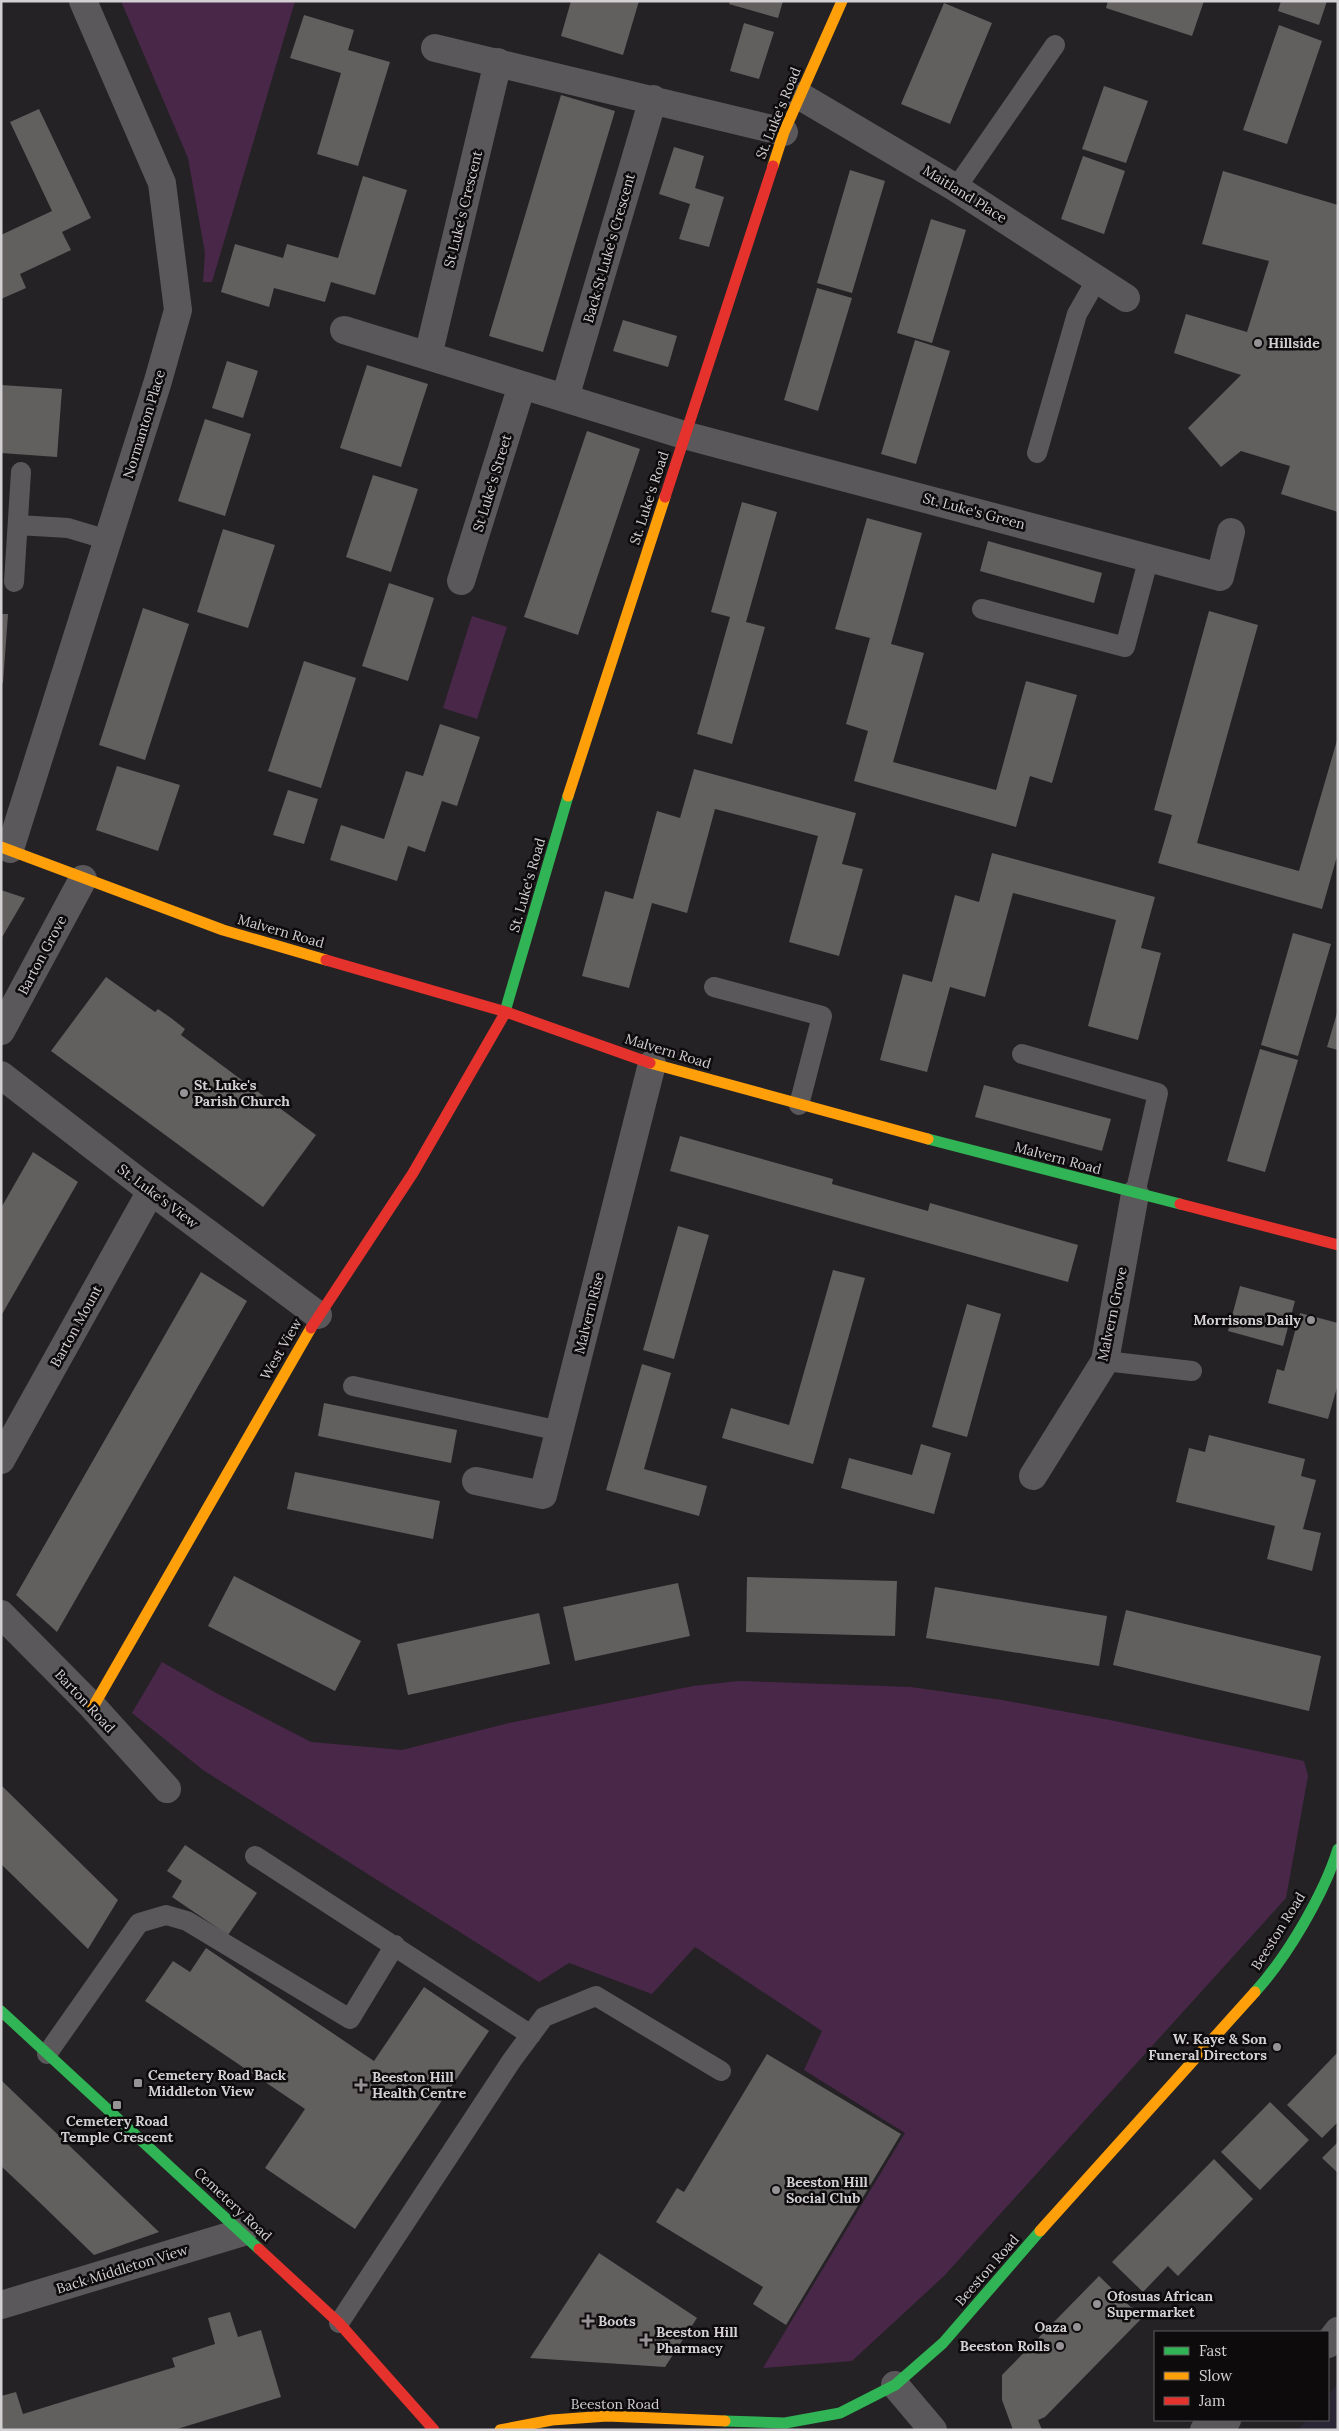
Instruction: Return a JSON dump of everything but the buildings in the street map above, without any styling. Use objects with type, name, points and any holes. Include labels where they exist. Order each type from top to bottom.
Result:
[{"type":"street","name":"Normanton Place","points":[[6,848],[108,540],[178,310],[162,183],[83,1]]},
{"type":"street","name":"St. Luke's Road","points":[[506,1012],[572,781],[784,132],[842,1]]},
{"type":"street","points":[[435,48],[653,98],[784,132]]},
{"type":"street","name":"St Luke's Crescent","points":[[428,356],[498,62]]},
{"type":"street","name":"Maitland Place","points":[[800,96],[956,188],[1126,298]]},
{"type":"street","name":"Back St Luke's Crescent","points":[[565,398],[653,98]]},
{"type":"street","points":[[344,330],[684,435]]},
{"type":"street","name":"St Luke's Street","points":[[461,581],[522,385]]},
{"type":"street","name":"St. Luke's Green","points":[[684,435],[1220,576],[1231,532]]},
{"type":"street","name":"Malvern Road","points":[[6,848],[83,879],[223,930],[506,1012],[652,1064],[1135,1194],[1338,1245]]},
{"type":"street","name":"Barton Grove","points":[[1,1031],[83,879]]},
{"type":"street","name":"West View","points":[[92,1707],[318,1315],[413,1174],[506,1012]]},
{"type":"street","name":"Malvern Rise","points":[[476,1481],[543,1495],[652,1064]]},
{"type":"street","name":"St. Luke's View","points":[[1,1075],[151,1191],[318,1315]]},
{"type":"street","name":"Barton Mount","points":[[1,1460],[151,1191]]},
{"type":"street","name":"Malvern Grove","points":[[1033,1476],[1105,1360],[1135,1194]]},
{"type":"street","name":"Barton Road","points":[[1,1614],[92,1707],[167,1789]]},
{"type":"street","name":"Beeston Road","points":[[500,2430],[552,2420],[607,2416],[785,2423],[840,2412],[895,2384],[943,2343],[1064,2204],[1274,1971],[1330,1875],[1338,1849]]},
{"type":"street","name":"Cemetery Road","points":[[1,2011],[243,2232],[339,2324],[434,2430]]},
{"type":"street","name":"Back Middleton View","points":[[1,2306],[243,2232]]},
{"type":"street","points":[[1329,2343],[1338,2331]]},
{"type":"street","points":[[895,2384],[934,2430]]},
{"type":"street","points":[[1204,2430],[1225,2421]]},
{"type":"lane","points":[[956,188],[1055,45]]},
{"type":"lane","points":[[1037,453],[1077,314],[1097,279]]},
{"type":"lane","points":[[14,582],[20,472]]},
{"type":"lane","points":[[18,525],[68,528],[108,540]]},
{"type":"lane","points":[[982,609],[1125,647],[1149,557]]},
{"type":"lane","points":[[714,987],[822,1016],[799,1105]]},
{"type":"lane","points":[[1022,1054],[1158,1093],[1135,1194]]},
{"type":"lane","points":[[1105,1360],[1192,1371]]},
{"type":"lane","points":[[353,1386],[560,1431]]},
{"type":"lane","points":[[255,1856],[531,2034]]},
{"type":"lane","points":[[46,2054],[139,1922],[166,1915],[187,1921],[350,2019],[395,1945]]},
{"type":"lane","points":[[339,2324],[512,2060],[544,2017],[596,1996],[721,2071]]},
{"type":"shaded area","points":[[121,1],[295,1],[212,282],[203,282],[205,253],[188,158]]},
{"type":"shaded area","points":[[472,616],[507,627],[477,719],[443,708]]},
{"type":"shaded area","points":[[162,1662],[218,1694],[311,1742],[402,1750],[509,1723],[693,1686],[739,1681],[911,1687],[1002,1700],[1115,1721],[1304,1761],[1308,1776],[1286,1898],[944,2276],[852,2361],[763,2368],[905,2133],[804,2070],[822,2031],[695,1947],[652,1994],[569,1963],[539,1982],[203,1770],[132,1713]]},
{"type":"shaded area","points":[[1338,2384],[1338,2430],[1298,2430],[1306,2421],[1329,2421],[1329,2395]]},
{"type":"traffic: fast","points":[[504,1015],[568,796]]},
{"type":"traffic: fast","points":[[928,1139],[1180,1204]]},
{"type":"traffic: fast","points":[[1255,1992],[1292,1943],[1324,1885],[1338,1849]]},
{"type":"traffic: fast","points":[[1,2011],[259,2249]]},
{"type":"traffic: fast","points":[[725,2421],[785,2423],[840,2413],[895,2385],[943,2343],[1040,2231]]},
{"type":"traffic: slow","points":[[773,166],[784,132],[842,1]]},
{"type":"traffic: slow","points":[[568,796],[665,497]]},
{"type":"traffic: slow","points":[[1,847],[223,930],[326,960]]},
{"type":"traffic: slow","points":[[650,1063],[928,1139]]},
{"type":"traffic: slow","points":[[93,1707],[311,1328]]},
{"type":"traffic: slow","points":[[1040,2231],[1255,1992]]},
{"type":"traffic: slow","points":[[500,2430],[552,2420],[607,2416],[725,2421]]},
{"type":"traffic: jam","points":[[665,497],[773,166]]},
{"type":"traffic: jam","points":[[326,960],[506,1012],[650,1063]]},
{"type":"traffic: jam","points":[[311,1328],[413,1173],[504,1015]]},
{"type":"traffic: jam","points":[[1180,1204],[1338,1245]]},
{"type":"traffic: jam","points":[[259,2249],[339,2323],[434,2430]]},
{"type":"place","name":"Hillside","points":[[1258,343]]},
{"type":"place","name":"St. Luke's Parish Church","points":[[184,1093]]},
{"type":"place","name":"Morrisons Daily","points":[[1311,1320]]},
{"type":"place","name":"W. Kaye & Son Funeral Directors","points":[[1277,2047]]},
{"type":"place","name":"Cemetery Road Back Middleton View","points":[[138,2083]]},
{"type":"place","name":"Beeston Hill Health Centre","points":[[361,2085]]},
{"type":"place","name":"Cemetery Road Temple Crescent","points":[[117,2105]]},
{"type":"place","name":"Beeston Hill Social Club","points":[[776,2190]]},
{"type":"place","name":"Ofosuas African Supermarket","points":[[1097,2304]]},
{"type":"place","name":"Boots","points":[[588,2321]]},
{"type":"place","name":"Oaza","points":[[1077,2327]]},
{"type":"place","name":"Beeston Hill Pharmacy","points":[[646,2340]]},
{"type":"place","name":"Beeston Rolls","points":[[1060,2346]]}]
